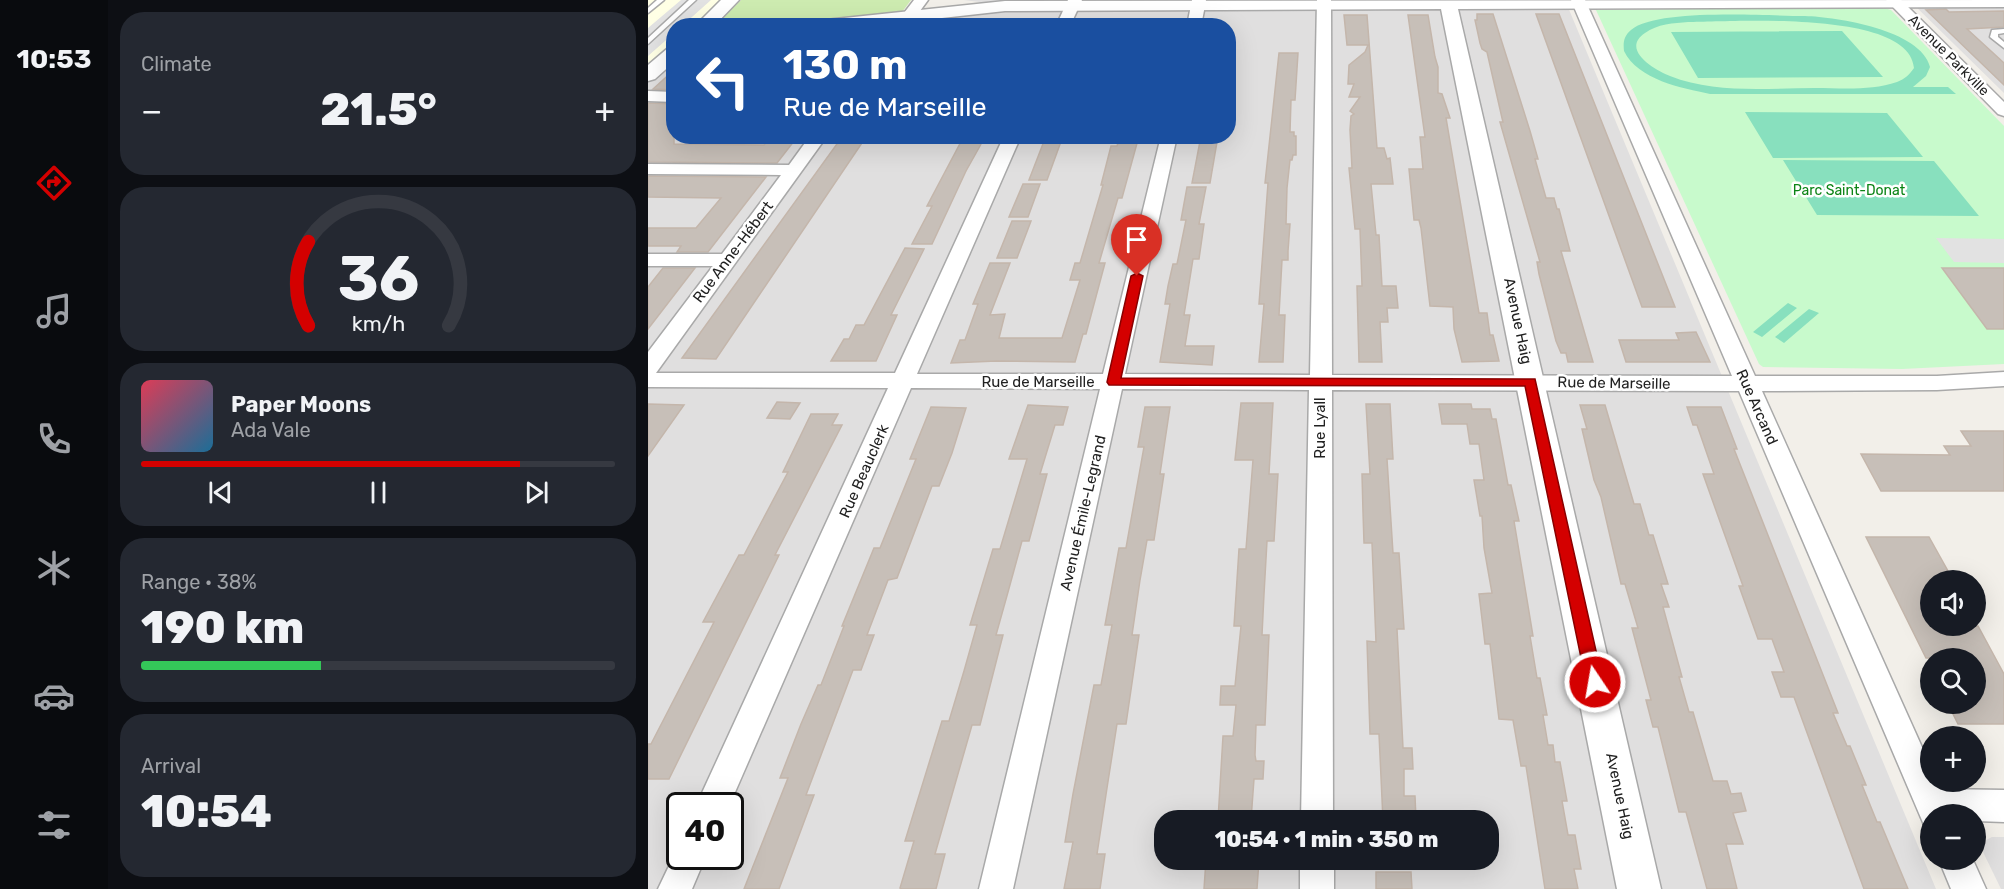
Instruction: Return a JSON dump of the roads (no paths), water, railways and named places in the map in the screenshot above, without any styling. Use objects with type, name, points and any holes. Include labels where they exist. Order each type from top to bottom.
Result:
[{"type":"street","points":[[712,18],[731,0]]},
{"type":"street","points":[[907,18],[921,0]]},
{"type":"street","points":[[964,0],[1005,6]]},
{"type":"street","name":"Avenue Parkville","points":[[1894,1],[2004,111]]},
{"type":"street","points":[[1196,18],[1199,2]]},
{"type":"street","name":"Rue Lyall","points":[[1317,810],[1324,2]]},
{"type":"street","name":"Avenue Haig","points":[[1449,2],[1639,889]]},
{"type":"street","name":"Rue Arcand","points":[[1579,2],[1931,804]]},
{"type":"street","points":[[925,18],[1005,6],[1073,3],[2004,2]]},
{"type":"street","points":[[1066,18],[1073,3]]},
{"type":"street","points":[[648,75],[666,59]]},
{"type":"street","points":[[648,96],[666,97]]},
{"type":"street","name":"Rue Anne-Hébert","points":[[648,368],[813,144]]},
{"type":"street","name":"Rue Beauclerk","points":[[718,792],[1009,144]]},
{"type":"street","name":"Avenue Émile-Legrand","points":[[996,889],[1114,382],[1166,144]]},
{"type":"street","points":[[648,169],[794,170]]},
{"type":"street","points":[[648,260],[726,260]]},
{"type":"street","name":"Rue de Marseille","points":[[648,380],[1747,384],[1937,383],[2004,379]]},
{"type":"street","points":[[1986,807],[2004,806]]},
{"type":"street","points":[[675,889],[683,870]]},
{"type":"street","points":[[1317,870],[1317,889]]},
{"type":"street","points":[[1960,870],[1969,889]]},
{"type":"lane","points":[[648,11],[661,0]]},
{"type":"lane","points":[[674,18],[693,0]]},
{"type":"lane","points":[[648,42],[666,25]]},
{"type":"lane","points":[[2004,31],[1995,32],[1994,37],[2004,46]]},
{"type":"park label","name":"Parc Saint-Donat","points":[[1849,190]]}]
